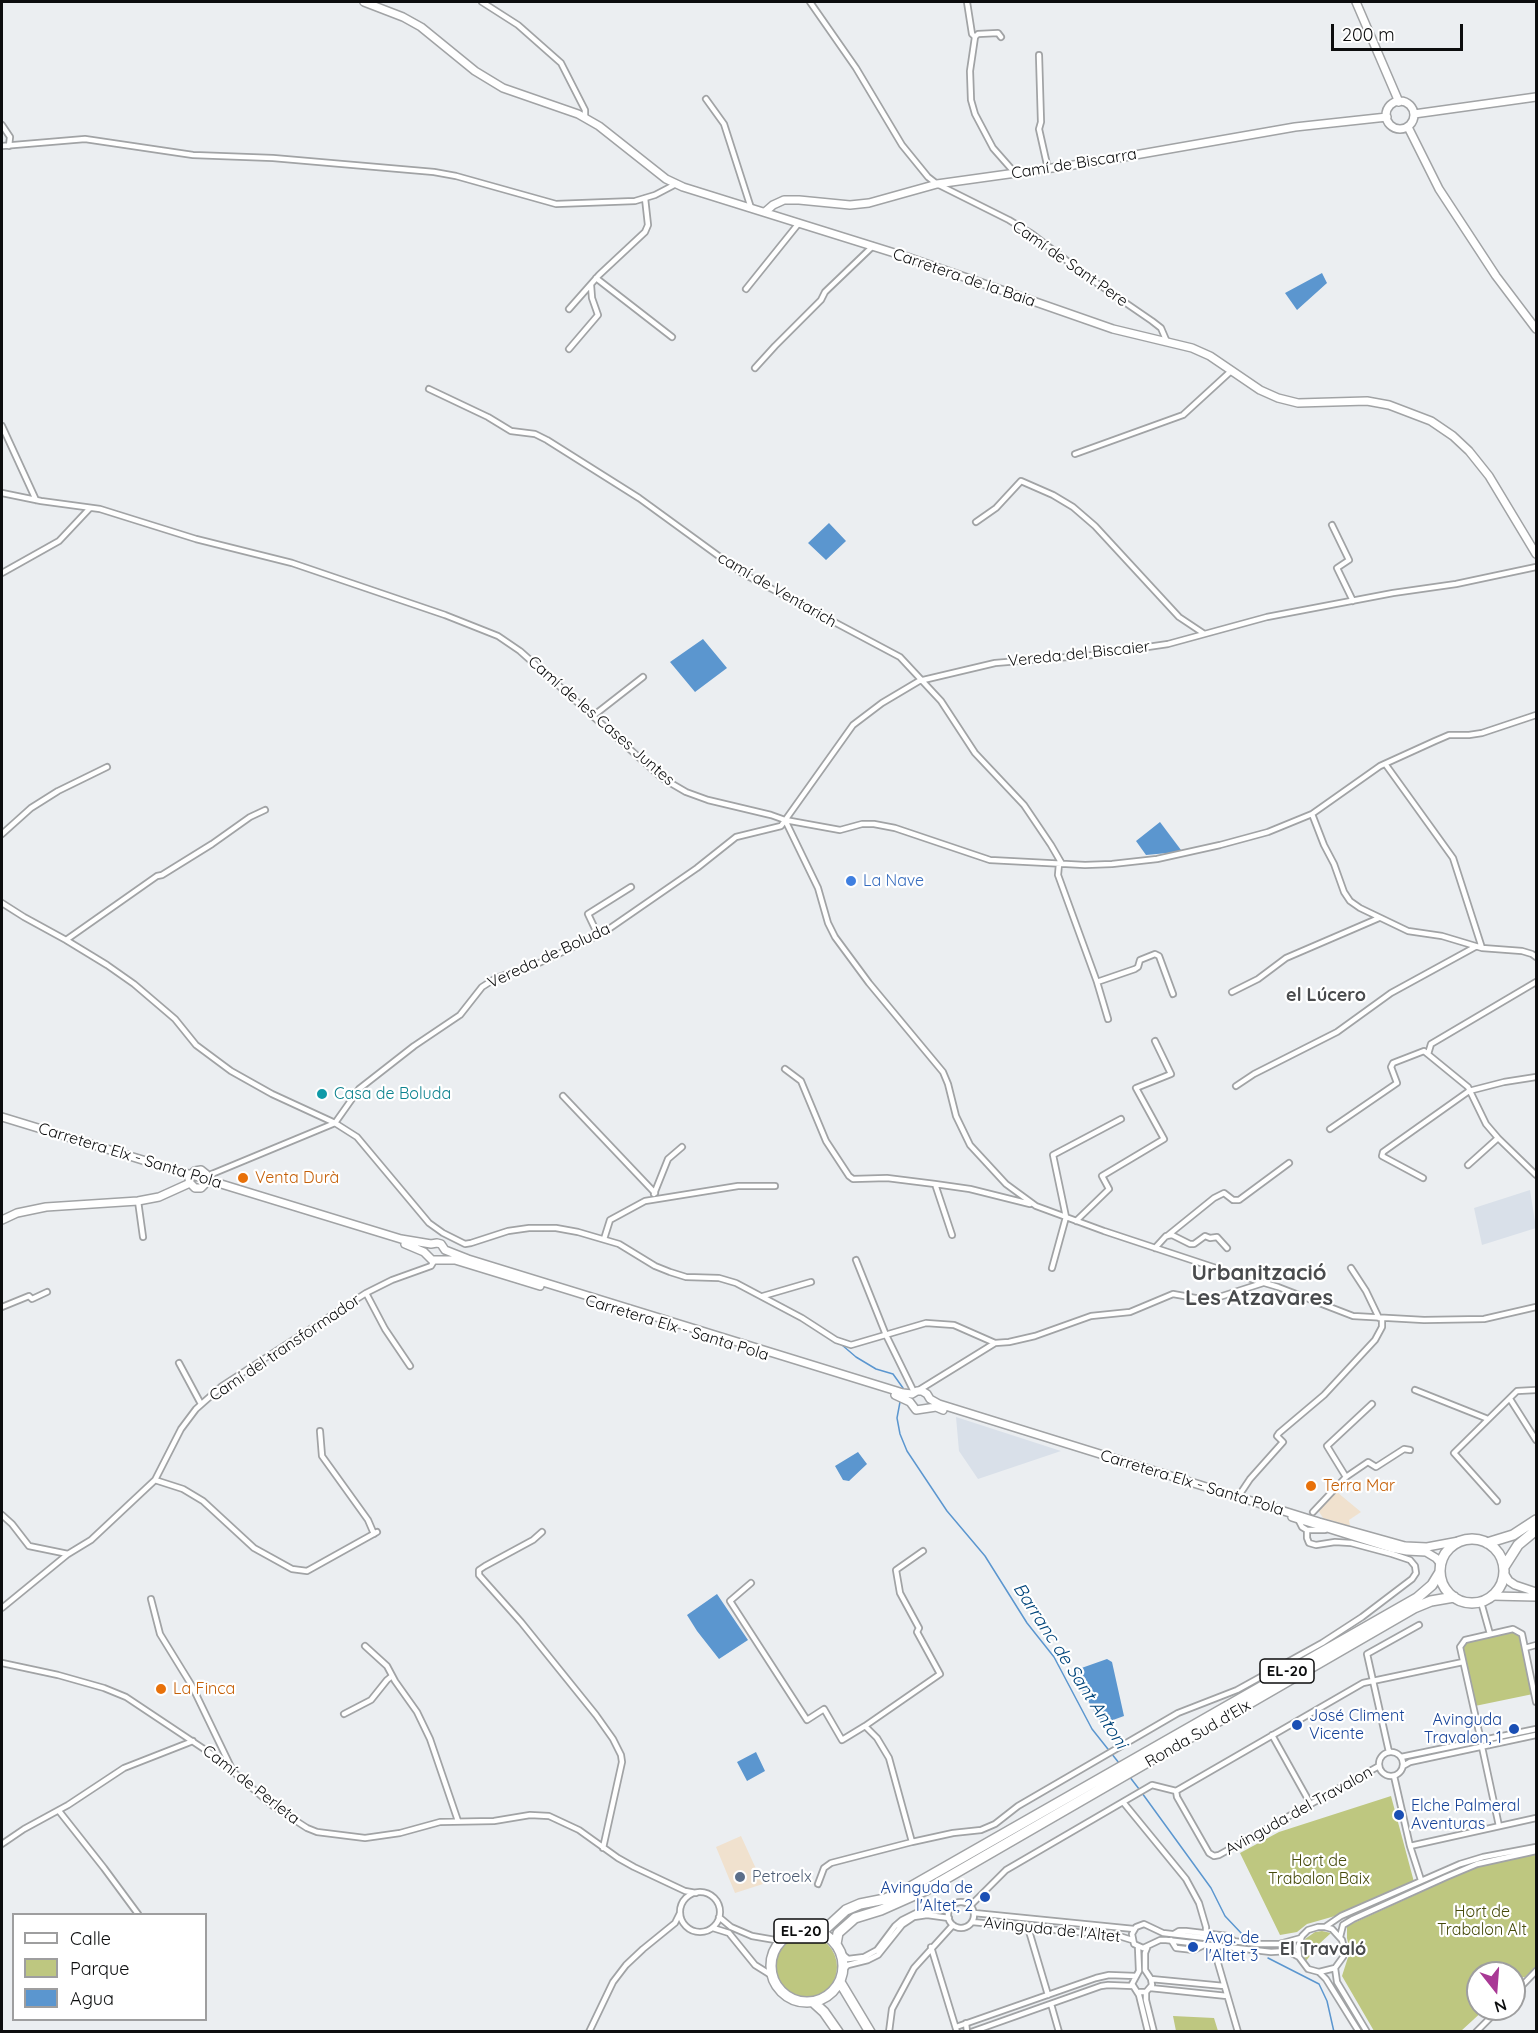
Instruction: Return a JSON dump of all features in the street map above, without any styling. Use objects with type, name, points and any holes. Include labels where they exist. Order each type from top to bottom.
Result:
[{"type":"highway","points":[[1487,1543],[1513,1535],[1536,1520]]},
{"type":"highway","points":[[1481,1602],[1492,1596],[1502,1582],[1504,1570],[1518,1545],[1536,1530]]},
{"type":"highway","points":[[1459,1541],[1479,1540],[1487,1543],[1501,1557],[1504,1570]]},
{"type":"highway","name":"EL-20","points":[[1441,1568],[1448,1551],[1459,1541]]},
{"type":"highway","points":[[1441,1568],[1442,1581],[1454,1597]]},
{"type":"highway","name":"Ronda Sud d'Elx","points":[[821,1933],[846,1910],[860,1904],[885,1899],[907,1889],[1417,1598],[1432,1585],[1441,1568]]},
{"type":"highway","name":"EL-20","points":[[1454,1597],[1472,1603],[1481,1602]]},
{"type":"highway","name":"Ronda Sud d'Elx","points":[[838,1948],[838,1933],[855,1918],[881,1910],[926,1890],[1414,1608],[1431,1601],[1454,1597]]},
{"type":"highway","name":"EL-20","points":[[771,1975],[770,1962],[781,1941],[790,1934],[810,1930],[821,1933],[838,1948],[843,1970],[840,1982]]},
{"type":"highway","points":[[771,1975],[777,1987],[786,1997],[799,2002],[824,1999],[840,1982],[870,2031]]},
{"type":"highway","points":[[813,2002],[824,2012],[838,2031]]},
{"type":"main road","name":"Carretera de la Baia","points":[[364,2],[403,16],[421,27],[475,71],[503,88],[535,98],[599,126],[666,179],[699,194],[873,246],[1113,329],[1192,348],[1210,356],[1260,390],[1298,403],[1366,401],[1389,405],[1431,421],[1453,436],[1489,476],[1536,554]]},
{"type":"main road","points":[[1356,2],[1399,102]]},
{"type":"main road","points":[[1414,114],[1536,97]]},
{"type":"main road","points":[[1399,102],[1408,104],[1414,114],[1408,127],[1396,128],[1389,123],[1387,117],[1389,108],[1399,102]]},
{"type":"main road","name":"Camí de Biscarra","points":[[765,212],[784,200],[850,205],[869,203],[937,184],[1095,162],[1295,127],[1387,117]]},
{"type":"main road","points":[[1408,127],[1439,189],[1496,276],[1536,328]]},
{"type":"main road","name":"Carretera Elx - Santa Pola","points":[[2,1119],[190,1179],[207,1180],[401,1239],[439,1246],[468,1259],[903,1394],[915,1392]]},
{"type":"main road","points":[[2,1220],[17,1213],[46,1207],[138,1201],[159,1197],[190,1179],[198,1188],[207,1180]]},
{"type":"main road","name":"Carretera Elx - Santa Pola","points":[[207,1180],[403,1243],[438,1260],[455,1260],[900,1396],[910,1402]]},
{"type":"main road","points":[[427,1255],[427,1250],[439,1246],[445,1255],[438,1260]]},
{"type":"main road","points":[[915,1392],[925,1392],[930,1399],[926,1408],[916,1410],[910,1402],[915,1392]]},
{"type":"main road","name":"Carretera Elx - Santa Pola","points":[[930,1399],[939,1404],[1238,1497],[1334,1532],[1390,1548],[1426,1552],[1432,1554],[1441,1568]]},
{"type":"main road","name":"Carretera Elx - Santa Pola","points":[[926,1408],[936,1407],[1300,1518],[1405,1546],[1427,1547],[1459,1541]]},
{"type":"main road","points":[[1504,1570],[1509,1581],[1536,1592]]},
{"type":"main road","points":[[1492,1596],[1536,1597]]},
{"type":"street","points":[[482,2],[518,25],[561,63],[585,110],[585,118]]},
{"type":"street","name":"Camí de Sant Pere","points":[[810,2],[856,68],[902,145],[928,177],[937,184],[1032,234],[1161,328],[1167,342]]},
{"type":"street","points":[[967,2],[972,34],[975,37],[970,71],[971,100],[975,114],[993,148],[1015,173]]},
{"type":"street","points":[[975,37],[978,34],[998,33],[1001,37]]},
{"type":"street","points":[[1039,55],[1041,122],[1039,129],[1048,169]]},
{"type":"street","points":[[706,99],[722,120],[751,208]]},
{"type":"street","points":[[2,125],[10,137],[9,146]]},
{"type":"street","points":[[2,146],[85,139],[185,154],[273,158],[434,172],[556,204],[635,201],[676,184]]},
{"type":"street","points":[[569,309],[596,278],[645,232],[648,225],[645,198]]},
{"type":"street","points":[[746,289],[799,223]]},
{"type":"street","points":[[755,368],[821,300],[825,292],[873,246]]},
{"type":"street","points":[[596,278],[672,337]]},
{"type":"street","points":[[569,350],[598,315],[592,298],[591,284]]},
{"type":"street","points":[[1075,454],[1183,415],[1231,371]]},
{"type":"street","name":"camí de Ventarich","points":[[429,389],[488,417],[510,431],[535,434],[566,451],[639,498],[742,573],[900,657],[941,701],[975,753],[1024,805],[1052,845],[1060,864],[1058,875],[1097,981],[1108,1019]]},
{"type":"street","points":[[2,426],[36,500]]},
{"type":"street","points":[[976,522],[996,508],[1021,481],[1053,495],[1095,526],[1179,617],[1203,633]]},
{"type":"street","name":"Camí de les Cases Juntes","points":[[2,492],[36,500],[100,509],[196,539],[292,563],[498,636],[520,651],[662,778],[686,792],[785,820],[840,830],[862,824],[874,824],[915,834],[990,860],[1112,864],[1186,854],[1268,832],[1312,814],[1364,776],[1449,735],[1482,733],[1536,715]]},
{"type":"street","points":[[2,573],[59,541],[90,508]]},
{"type":"street","points":[[1332,525],[1349,560],[1337,568],[1353,601]]},
{"type":"street","name":"Vereda del Biscaier","points":[[785,820],[853,725],[882,703],[922,681],[995,663],[1118,652],[1168,644],[1267,617],[1456,584],[1536,567]]},
{"type":"street","points":[[593,716],[643,677]]},
{"type":"street","points":[[1386,765],[1453,858],[1479,948]]},
{"type":"street","points":[[2,834],[31,808],[58,791],[107,767]]},
{"type":"street","points":[[66,940],[157,876],[172,869],[250,817],[265,810]]},
{"type":"street","points":[[1312,814],[1344,892],[1350,901],[1408,931],[1433,934],[1479,948],[1522,951],[1536,957]]},
{"type":"street","points":[[785,820],[818,888],[834,937],[943,1072],[956,1116],[970,1145],[1006,1184],[1036,1206]]},
{"type":"street","name":"Vereda de Boluda","points":[[335,1123],[359,1089],[414,1046],[460,1015],[482,987],[496,978],[539,963],[598,935],[698,868],[735,837],[782,826],[785,820]]},
{"type":"street","points":[[598,935],[588,914],[631,887]]},
{"type":"street","points":[[2,903],[66,940],[134,984],[175,1019],[196,1045],[231,1071],[272,1094],[335,1123],[357,1137],[429,1223],[465,1244],[508,1231],[529,1228],[567,1230],[619,1244],[655,1266],[670,1272],[686,1277],[719,1278],[736,1283],[763,1296],[843,1343],[851,1345],[926,1323],[954,1325],[995,1343]]},
{"type":"street","points":[[1232,992],[1258,979],[1286,958],[1379,918]]},
{"type":"street","points":[[1236,1086],[1254,1074],[1337,1032],[1391,993],[1479,948]]},
{"type":"street","points":[[1097,981],[1135,969],[1140,960],[1155,954],[1159,956],[1173,994]]},
{"type":"street","points":[[1428,1054],[1431,1044],[1536,982]]},
{"type":"street","points":[[1076,1221],[1109,1189],[1102,1176],[1164,1138],[1136,1088],[1171,1074],[1155,1041]]},
{"type":"street","points":[[1330,1129],[1397,1083],[1391,1067],[1393,1063],[1424,1051],[1468,1087],[1486,1124],[1536,1175]]},
{"type":"street","points":[[785,1070],[801,1081],[826,1141],[853,1179],[887,1178],[1003,1196],[1278,1287],[1353,1316],[1424,1320],[1484,1319],[1536,1307]]},
{"type":"street","points":[[1423,1178],[1382,1156],[1383,1152],[1469,1091],[1536,1077]]},
{"type":"street","points":[[564,1096],[655,1192]]},
{"type":"street","points":[[1052,1268],[1066,1217],[1053,1155],[1121,1119]]},
{"type":"street","points":[[207,1180],[335,1123]]},
{"type":"street","points":[[1468,1165],[1498,1138]]},
{"type":"street","points":[[652,1200],[668,1159],[681,1147]]},
{"type":"street","points":[[1155,1248],[1214,1198],[1224,1193],[1233,1200],[1239,1200],[1289,1163]]},
{"type":"street","points":[[935,1184],[952,1234]]},
{"type":"street","points":[[604,1239],[610,1220],[645,1201],[738,1186],[776,1186]]},
{"type":"street","points":[[138,1201],[143,1237]]},
{"type":"street","points":[[1167,1236],[1173,1235],[1190,1244],[1194,1244],[1204,1236],[1217,1237],[1227,1248]]},
{"type":"street","points":[[439,1246],[448,1236]]},
{"type":"street","name":"Camí del transformador","points":[[2,1608],[68,1554],[91,1540],[155,1480],[181,1430],[201,1404],[222,1386],[366,1293],[392,1280],[431,1266],[438,1260]]},
{"type":"street","points":[[856,1260],[886,1335],[915,1392],[995,1343],[1021,1340],[1091,1316],[1130,1312],[1173,1294],[1213,1299],[1263,1283]]},
{"type":"street","points":[[1238,1497],[1250,1479],[1283,1442],[1277,1436],[1279,1433],[1324,1395],[1375,1340],[1382,1327],[1381,1318],[1351,1268]]},
{"type":"street","points":[[763,1296],[811,1282]]},
{"type":"street","points":[[2,1307],[29,1296],[32,1299],[48,1292]]},
{"type":"street","points":[[366,1293],[385,1329],[410,1366]]},
{"type":"street","points":[[179,1363],[201,1404]]},
{"type":"street","points":[[1415,1390],[1488,1419]]},
{"type":"street","points":[[1497,1501],[1454,1453],[1517,1391],[1536,1390]]},
{"type":"street","points":[[1510,1399],[1536,1440]]},
{"type":"street","points":[[1346,1477],[1327,1446],[1372,1404]]},
{"type":"street","points":[[155,1480],[183,1489],[203,1501],[254,1548],[292,1569],[308,1571],[376,1533],[322,1456],[320,1431]]},
{"type":"street","points":[[1313,1512],[1346,1477],[1368,1462],[1376,1467],[1404,1449],[1410,1450]]},
{"type":"street","points":[[1313,1512],[1308,1511],[1300,1518],[1302,1527],[1307,1530],[1334,1532]]},
{"type":"street","points":[[1313,1512],[1319,1522]]},
{"type":"street","points":[[2,1515],[29,1545],[68,1554]]},
{"type":"street","points":[[818,1884],[821,1873],[831,1863],[912,1842],[988,1828],[1018,1806],[1178,1713],[1237,1690],[1322,1642],[1362,1617],[1412,1579],[1416,1573],[1415,1566],[1410,1560],[1392,1554],[1351,1543],[1335,1542],[1316,1545],[1309,1543],[1307,1530]]},
{"type":"street","points":[[542,1532],[533,1540],[479,1570],[479,1575],[521,1622],[596,1715],[621,1755],[603,1848]]},
{"type":"street","points":[[751,1583],[730,1601],[807,1720],[824,1709],[842,1740],[940,1674],[917,1632],[920,1628],[900,1593],[896,1570],[923,1551]]},
{"type":"street","points":[[151,1599],[160,1634],[192,1686],[234,1772]]},
{"type":"street","points":[[1481,1602],[1490,1634]]},
{"type":"street","points":[[1389,1752],[1367,1657],[1368,1654],[1419,1625]]},
{"type":"street","points":[[1499,1826],[1460,1647],[1465,1640],[1513,1629],[1522,1634],[1536,1702]]},
{"type":"street","points":[[1525,1648],[1536,1645]]},
{"type":"street","points":[[365,1647],[387,1666],[417,1712],[430,1739],[458,1821]]},
{"type":"street","points":[[970,1906],[1006,1870],[1150,1786],[1176,1791],[1363,1683],[1463,1662]]},
{"type":"street","name":"Camí de Perleta","points":[[2,1663],[44,1671],[116,1692],[216,1757],[273,1806],[317,1832],[352,1838],[371,1838],[440,1822],[494,1821],[530,1815],[549,1816],[579,1830],[634,1867],[685,1891],[696,1893]]},
{"type":"street","points":[[344,1714],[371,1700],[392,1676]]},
{"type":"street","points":[[865,1726],[878,1738],[889,1758],[912,1842]]},
{"type":"street","points":[[1403,1766],[1536,1729]]},
{"type":"street","points":[[1272,1735],[1310,1803]]},
{"type":"street","points":[[1401,1757],[1536,1735]]},
{"type":"street","points":[[2,1844],[18,1832],[59,1811],[124,1768],[193,1741]]},
{"type":"street","points":[[1389,1752],[1401,1757],[1403,1766],[1394,1776],[1386,1775],[1379,1766],[1381,1757],[1389,1752]]},
{"type":"street","name":"Avinguda del Travalon","points":[[1176,1791],[1177,1797],[1209,1853],[1214,1856],[1379,1766]]},
{"type":"street","points":[[1394,1776],[1410,1846],[1421,1880]]},
{"type":"street","points":[[1123,1802],[1185,1880],[1199,1903],[1207,1936]]},
{"type":"street","points":[[59,1811],[137,1913]]},
{"type":"street","points":[[1410,1846],[1536,1818]]},
{"type":"street","points":[[1325,1927],[1341,1916],[1421,1880],[1476,1859],[1536,1846]]},
{"type":"street","points":[[1340,1936],[1343,1925],[1353,1918],[1446,1877],[1477,1864],[1536,1851]]},
{"type":"street","points":[[676,1886],[684,1901]]},
{"type":"street","points":[[589,2031],[613,1982],[626,1965],[675,1923],[684,1901],[689,1896],[704,1893],[717,1901],[719,1917],[713,1928]]},
{"type":"street","points":[[838,1948],[848,1959],[864,1957],[877,1950],[902,1920],[916,1913],[941,1911],[959,1903],[970,1906],[974,1913],[972,1922],[963,1928],[953,1925],[949,1918],[950,1908]]},
{"type":"street","points":[[680,1913],[684,1925],[695,1932],[713,1928],[729,1933],[755,1965],[771,1975]]},
{"type":"street","name":"Avinguda de l'Altet","points":[[974,1913],[1134,1929]]},
{"type":"street","points":[[843,1970],[848,1965],[868,1960],[878,1954],[902,1925],[909,1920],[927,1915],[949,1918]]},
{"type":"street","points":[[719,1917],[731,1927],[752,1936],[781,1941]]},
{"type":"street","name":"Avinguda de l'Altet","points":[[972,1922],[1119,1936],[1132,1940]]},
{"type":"street","points":[[1133,1986],[1132,1982],[1137,1975],[1138,1947],[1132,1940],[1134,1929],[1138,1925],[1144,1924],[1154,1930],[1174,1934],[1186,1931],[1207,1936],[1228,1936],[1234,1941],[1258,1944],[1279,1944],[1301,1938]]},
{"type":"street","points":[[665,1931],[684,1925]]},
{"type":"street","points":[[889,2031],[892,2009],[914,1968],[953,1925]]},
{"type":"street","points":[[1154,2031],[1146,2000],[1148,1977],[1145,1953],[1147,1948],[1154,1943],[1160,1940],[1171,1940],[1271,1952],[1288,1951],[1299,1957],[1308,1969],[1319,1972],[1335,1968],[1343,1957],[1344,1948],[1340,1936],[1332,1929],[1325,1927],[1308,1930],[1301,1938],[1298,1947],[1299,1957]]},
{"type":"street","points":[[1154,1930],[1156,1938],[1154,1943]]},
{"type":"street","points":[[1029,1931],[1048,1995]]},
{"type":"street","points":[[1212,1946],[1238,2031]]},
{"type":"street","points":[[931,1947],[957,2029],[966,2023],[1109,1975],[1137,1975],[1224,1986]]},
{"type":"street","points":[[1138,1947],[1147,1948]]},
{"type":"street","points":[[1335,1968],[1337,1982],[1367,2031]]},
{"type":"street","points":[[1319,1972],[1359,2031]]},
{"type":"street","points":[[1210,1995],[1211,1985]]},
{"type":"street","points":[[966,2023],[969,2031],[1101,1986],[1133,1986],[1139,1992],[1148,2031]]},
{"type":"street","points":[[1139,1992],[1148,1990],[1227,1996]]},
{"type":"street","points":[[1051,2004],[1059,2031]]},
{"type":"shaded area","points":[[1530,1190],[1536,1228],[1482,1245],[1474,1208]]},
{"type":"shaded area","points":[[956,1417],[1061,1451],[978,1479],[959,1451]]},
{"type":"shaded area","points":[[1337,1492],[1361,1512],[1349,1520],[1350,1526],[1323,1518],[1318,1510]]},
{"type":"shaded area","points":[[741,1836],[763,1884],[735,1893],[716,1847]]},
{"type":"green space","points":[[1511,1632],[1518,1634],[1521,1639],[1533,1694],[1475,1706],[1463,1647],[1468,1642]]},
{"type":"green space","name":"Hort de Trabalon Baix","points":[[1391,1796],[1414,1882],[1335,1916],[1307,1924],[1297,1932],[1280,1935],[1240,1853],[1279,1832]]},
{"type":"green space","name":"Hort de Trabalon Alt","points":[[1536,1854],[1536,1966],[1526,1976],[1526,1961],[1466,1961],[1466,2021],[1472,2021],[1461,2031],[1374,2031],[1342,1976],[1350,1951],[1347,1926],[1478,1866]]},
{"type":"green space","points":[[1315,1932],[1331,1933],[1306,1961],[1302,1952],[1305,1939]]},
{"type":"green space","points":[[799,1935],[811,1935],[828,1944],[835,1955],[837,1967],[835,1979],[828,1990],[811,1999],[799,1999],[787,1994],[778,1985],[773,1973],[773,1961],[778,1949],[787,1940]]},
{"type":"green space","points":[[1173,2016],[1214,2018],[1218,2031],[1176,2031]]},
{"type":"water","points":[[1322,273],[1327,283],[1297,310],[1285,293]]},
{"type":"water","points":[[829,523],[846,541],[826,560],[808,543]]},
{"type":"water","points":[[703,639],[727,668],[695,692],[670,662]]},
{"type":"water","points":[[1160,822],[1181,850],[1146,855],[1136,841]]},
{"type":"water","points":[[858,1452],[867,1464],[849,1481],[843,1480],[835,1466]]},
{"type":"water","points":[[717,1594],[748,1640],[719,1659],[687,1615]]},
{"type":"water","points":[[1107,1659],[1112,1662],[1124,1716],[1102,1724],[1073,1676],[1073,1671]]},
{"type":"water","points":[[756,1752],[765,1771],[747,1781],[737,1762]]},
{"type":"waterway","points":[[842,1345],[876,1369],[893,1374],[903,1388]]},
{"type":"waterway","name":"Barranc de Sant Antoni","points":[[900,1402],[897,1418],[907,1451],[947,1511],[985,1556],[1027,1623],[1054,1657],[1092,1729],[1119,1763]]},
{"type":"waterway","name":"Barranc de Sant Antoni","points":[[1129,1776],[1139,1789]]},
{"type":"waterway","name":"Barranc de Sant Antoni","points":[[1142,1793],[1211,1888],[1225,1916],[1242,1934]]},
{"type":"waterway","name":"Barranc de Sant Antoni","points":[[1268,1958],[1319,1984],[1327,2001],[1334,2032]]},
{"type":"place","name":"La Nave","points":[[851,881]]},
{"type":"place","name":"Casa de Boluda","points":[[322,1094]]},
{"type":"place","name":"Venta Durà","points":[[243,1178]]},
{"type":"place","name":"Terra Mar","points":[[1311,1486]]},
{"type":"place","name":"La Finca","points":[[161,1689]]},
{"type":"place","name":"José Climent Vicente","points":[[1297,1725]]},
{"type":"place","name":"Avinguda Travalon, 1","points":[[1514,1729]]},
{"type":"place","name":"Elche Palmeral Aventuras","points":[[1399,1815]]},
{"type":"place","name":"Petroelx","points":[[740,1877]]},
{"type":"place","name":"Avinguda de l'Altet, 2","points":[[985,1897]]},
{"type":"place","name":"Avg. de l'Altet 3","points":[[1193,1947]]},
{"type":"district","name":"el Lúcero","points":[[1326,996]]},
{"type":"district","name":"Urbanització Les Atzavares","points":[[1259,1286]]},
{"type":"district","name":"El Travaló","points":[[1323,1950]]}]
